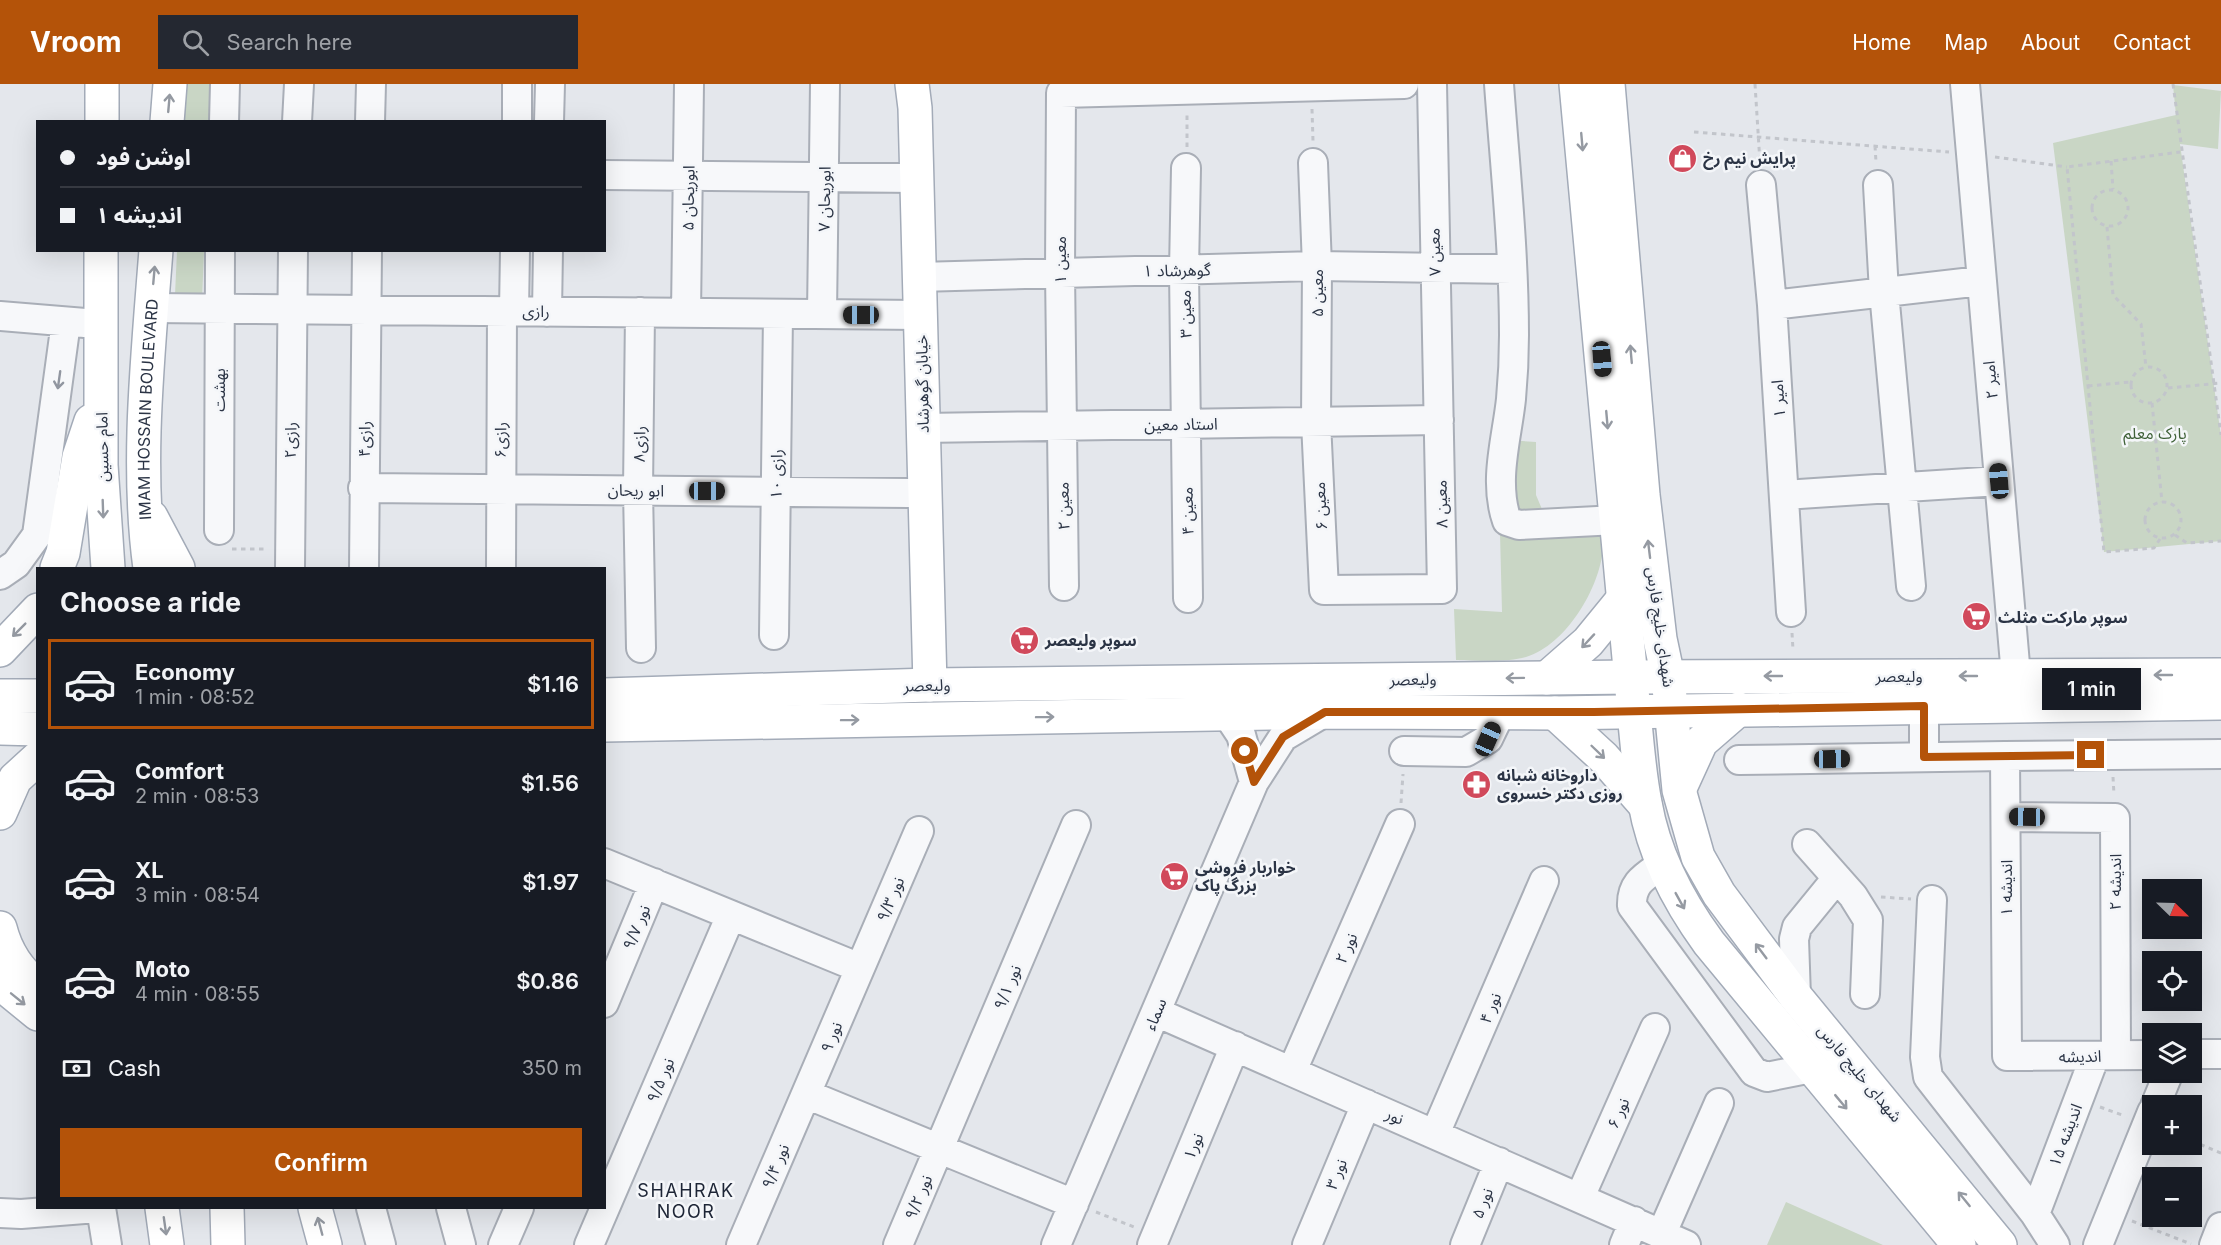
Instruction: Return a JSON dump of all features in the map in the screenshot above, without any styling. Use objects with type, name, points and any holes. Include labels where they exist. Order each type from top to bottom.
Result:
[{"type":"main road","points":[[102,84],[102,120]]},
{"type":"main road","points":[[167,120],[170,84]]},
{"type":"main road","name":"خیابان گوهرشاد","points":[[912,84],[915,108],[930,685]]},
{"type":"main road","name":"شهدای خلیج فارس","points":[[1576,84],[1634,712],[1645,805],[1670,882],[1709,944],[1959,1245]]},
{"type":"main road","name":"شهدای خلیج فارس","points":[[1608,84],[1643,495],[1660,639],[1668,677],[1679,790],[1698,857],[1719,894],[1796,998],[2000,1245]]},
{"type":"main road","points":[[101,252],[101,325]]},
{"type":"main road","name":"IMAM HOSSAIN BOULEVARD","points":[[150,567],[145,503],[156,252]]},
{"type":"main road","name":"امام حسین","points":[[101,325],[100,394],[104,526],[108,567]]},
{"type":"main road","points":[[57,567],[63,553],[79,457],[100,394]]},
{"type":"main road","points":[[145,503],[177,567]]},
{"type":"main road","points":[[1547,678],[1588,642],[1624,598]]},
{"type":"main road","points":[[0,650],[36,612]]},
{"type":"main road","name":"ولیعصر","points":[[606,695],[930,685],[1631,677],[2221,675]]},
{"type":"main road","name":"ولیعصر","points":[[606,724],[1325,712],[1634,712],[2221,703]]},
{"type":"main road","points":[[1679,790],[1701,742],[1738,709]]},
{"type":"main road","points":[[1555,712],[1604,758],[1645,805]]},
{"type":"main road","points":[[606,745],[792,720]]},
{"type":"main road","points":[[0,813],[15,779],[36,760]]},
{"type":"main road","points":[[0,928],[6,948],[18,967],[36,984]]},
{"type":"main road","points":[[0,983],[36,1012]]},
{"type":"main road","points":[[162,1209],[168,1245]]},
{"type":"main road","points":[[226,1209],[228,1245]]},
{"type":"main road","points":[[315,1209],[325,1245]]},
{"type":"street","points":[[224,120],[225,84]]},
{"type":"street","points":[[297,120],[299,84]]},
{"type":"street","points":[[370,120],[371,84]]},
{"type":"street","points":[[517,120],[518,84]]},
{"type":"street","points":[[549,120],[550,84]]},
{"type":"street","name":"ابوریحان ۵","points":[[686,313],[689,84]]},
{"type":"street","name":"ابوریحان ۷","points":[[822,314],[825,84]]},
{"type":"street","points":[[1187,89],[1228,86],[1404,84]]},
{"type":"street","name":"معین ۷","points":[[1432,84],[1434,269],[1439,420]]},
{"type":"street","points":[[1499,84],[1512,269],[1514,338],[1511,400],[1502,447],[1503,510],[1507,521],[1520,525],[1617,520]]},
{"type":"street","name":"امیر ۲","points":[[1965,84],[2016,676]]},
{"type":"street","name":"معین ۱","points":[[1062,426],[1061,93],[1187,89]]},
{"type":"street","name":"معین ۵","points":[[1313,163],[1317,266],[1316,422]]},
{"type":"street","name":"معین ۳","points":[[1186,168],[1184,270],[1186,424]]},
{"type":"street","points":[[606,176],[917,178]]},
{"type":"street","name":"امیر ۱","points":[[1761,185],[1772,305],[1791,612]]},
{"type":"street","points":[[1878,185],[1884,292],[1911,586]]},
{"type":"street","name":"بهشت","points":[[219,530],[220,252]]},
{"type":"street","name":"رازی۲","points":[[290,559],[293,252]]},
{"type":"street","name":"رازی۴","points":[[364,567],[367,252]]},
{"type":"street","name":"رازی۶","points":[[501,567],[500,489],[508,311],[515,252]]},
{"type":"street","points":[[547,312],[548,252]]},
{"type":"street","name":"گوهرشاد ۱","points":[[919,277],[1317,266],[1512,269]]},
{"type":"street","points":[[1772,305],[1981,281]]},
{"type":"street","name":"رازی","points":[[152,308],[920,315]]},
{"type":"street","name":"رازی۸","points":[[640,312],[638,490],[641,648]]},
{"type":"street","name":"رازی ۱۰","points":[[774,635],[778,314]]},
{"type":"street","points":[[0,316],[101,325]]},
{"type":"street","points":[[0,575],[16,564],[38,535],[66,322]]},
{"type":"street","points":[[49,448],[100,394]]},
{"type":"street","name":"استاد معین","points":[[923,428],[1439,420]]},
{"type":"street","name":"معین ۸","points":[[1324,590],[1443,589],[1439,420]]},
{"type":"street","name":"معین ۶","points":[[1316,422],[1324,590]]},
{"type":"street","name":"معین ۴","points":[[1186,424],[1188,598]]},
{"type":"street","name":"معین ۲","points":[[1062,426],[1064,586]]},
{"type":"street","points":[[1784,495],[1999,481]]},
{"type":"street","name":"ابو ریحان","points":[[363,488],[909,493]]},
{"type":"street","points":[[1924,706],[1924,757]]},
{"type":"street","name":"سماء","points":[[1056,1245],[1254,782],[1283,737],[1325,712]]},
{"type":"street","points":[[1404,751],[1466,752],[1488,739],[1501,712]]},
{"type":"street","points":[[1227,714],[1241,735],[1254,782]]},
{"type":"street","points":[[1739,760],[2221,754]]},
{"type":"street","name":"اندیشه ۱","points":[[2005,756],[2007,1056]]},
{"type":"street","points":[[2006,817],[2115,818]]},
{"type":"street","name":"اندیشه ۲","points":[[2105,1056],[2115,818]]},
{"type":"street","name":"نور ۲","points":[[1292,1071],[1400,824]]},
{"type":"street","name":"نور ۹/۱","points":[[938,1149],[1076,825]]},
{"type":"street","name":"نور ۹/۳","points":[[860,968],[919,831]]},
{"type":"street","points":[[1807,844],[1845,887],[1868,920],[1865,994]]},
{"type":"street","points":[[1664,863],[1637,882],[1632,893],[1632,906],[1754,1072],[1767,1077],[1812,1068]]},
{"type":"street","points":[[606,864],[860,968]]},
{"type":"street","name":"نور ۴","points":[[1435,1134],[1544,881]]},
{"type":"street","name":"نور ۹/۷","points":[[606,998],[654,883]]},
{"type":"street","points":[[1796,998],[1794,939],[1797,927],[1845,887]]},
{"type":"street","points":[[1932,900],[1925,1057],[1928,1077],[2035,1214],[2055,1245]]},
{"type":"street","name":"نور ۹/۵","points":[[606,1205],[731,915]]},
{"type":"street","name":"نور ۹","points":[[806,1094],[860,968]]},
{"type":"street","name":"نور","points":[[1156,1012],[1580,1197],[1629,1233],[1674,1239]]},
{"type":"street","name":"نور ۶","points":[[1580,1197],[1655,1028]]},
{"type":"street","name":"نور۱","points":[[1154,1240],[1234,1046]]},
{"type":"street","points":[[2202,1054],[2221,1054]]},
{"type":"street","name":"اندیشه","points":[[2007,1056],[2142,1055]]},
{"type":"street","name":"اندیشه ۱۵","points":[[2035,1214],[2078,1099],[2105,1056]]},
{"type":"street","points":[[806,1094],[1074,1204]]},
{"type":"street","name":"نور ۹/۴","points":[[748,1243],[806,1094]]},
{"type":"street","points":[[1674,1239],[1719,1103]]},
{"type":"street","name":"نور ۳","points":[[1307,1245],[1366,1104]]},
{"type":"street","points":[[2098,1245],[2142,1138]]},
{"type":"street","name":"نور ۹/۲","points":[[898,1245],[938,1149]]},
{"type":"street","name":"نور ۵","points":[[1465,1245],[1499,1162]]},
{"type":"street","points":[[0,1213],[21,1214],[86,1209]]},
{"type":"street","points":[[99,1209],[107,1245]]},
{"type":"street","points":[[371,1209],[381,1245]]},
{"type":"street","points":[[451,1209],[461,1245]]},
{"type":"street","points":[[503,1245],[519,1209]]},
{"type":"street","name":"نور ۹/۵","points":[[589,1245],[604,1209]]},
{"type":"street","points":[[2214,1245],[2221,1227]]},
{"type":"path","points":[[1755,84],[1761,185]]},
{"type":"path","points":[[2173,84],[2180,152],[2221,435]]},
{"type":"path","points":[[1312,86],[1313,163]]},
{"type":"path","points":[[1186,168],[1187,89]]},
{"type":"path","points":[[1694,132],[1970,154],[2067,167],[2180,152]]},
{"type":"path","points":[[2111,161],[2113,189]]},
{"type":"path","points":[[2067,167],[2104,552],[2154,548],[2160,539]]},
{"type":"path","points":[[2113,189],[2125,196],[2129,211],[2121,224],[2106,227],[2094,219],[2091,205],[2098,192],[2113,189]]},
{"type":"path","points":[[2106,227],[2113,295],[2141,324],[2146,367]]},
{"type":"path","points":[[2152,366],[2165,374],[2169,388],[2161,401],[2146,404],[2134,397],[2130,382],[2138,369],[2146,367],[2152,366]]},
{"type":"path","points":[[2088,386],[2130,382]]},
{"type":"path","points":[[2169,388],[2221,383]]},
{"type":"path","points":[[2152,403],[2162,501]]},
{"type":"path","points":[[2175,536],[2183,523],[2179,508],[2167,500],[2152,504],[2144,517],[2148,531],[2160,539],[2175,536],[2187,543],[2221,541]]},
{"type":"path","points":[[219,530],[222,548],[290,559]]},
{"type":"path","points":[[1791,612],[1795,676]]},
{"type":"path","points":[[1400,824],[1404,751]]},
{"type":"path","points":[[2112,755],[2115,818]]},
{"type":"path","points":[[1845,887],[1932,900]]},
{"type":"path","points":[[2078,1099],[2142,1112]]},
{"type":"path","points":[[2202,1146],[2221,1153]]},
{"type":"path","points":[[1074,1204],[1154,1240]]},
{"type":"path","points":[[2111,1213],[2194,1245]]},
{"type":"green space","points":[[187,84],[209,84],[209,120],[184,120]]},
{"type":"green space","name":"پارک معلم","points":[[2173,85],[2221,91],[2218,149],[2180,144],[2221,436],[2221,541],[2104,552],[2053,143],[2176,115]]},
{"type":"green space","points":[[177,252],[204,252],[202,302],[175,295]]},
{"type":"green space","points":[[1506,440],[1536,442],[1536,495],[1544,514],[1509,514]]},
{"type":"green space","points":[[1599,525],[1603,548],[1595,580],[1578,613],[1554,641],[1541,651],[1518,659],[1456,660],[1454,609],[1502,612],[1500,533]]},
{"type":"green space","points":[[1786,1202],[1883,1245],[1767,1245]]},
{"type":"place","name":"پرایش نیم رخ","points":[[1682,158]]},
{"type":"place","name":"سوپر مارکت مثلث","points":[[1977,617]]},
{"type":"place","name":"سوپر ولیعصر","points":[[1024,640]]},
{"type":"place","name":"داروخانه شبانه روزی دکتر خسروی","points":[[1476,784]]},
{"type":"place","name":"خواربار فروشی بزرگ پاک","points":[[1174,876]]},
{"type":"district","name":"SHAHRAK NOOR","points":[[686,1201]]},
{"type":"route","points":[[1245,751],[1254,782],[1283,737],[1325,712],[1594,712],[1924,706],[1924,757],[2091,755]]}]
